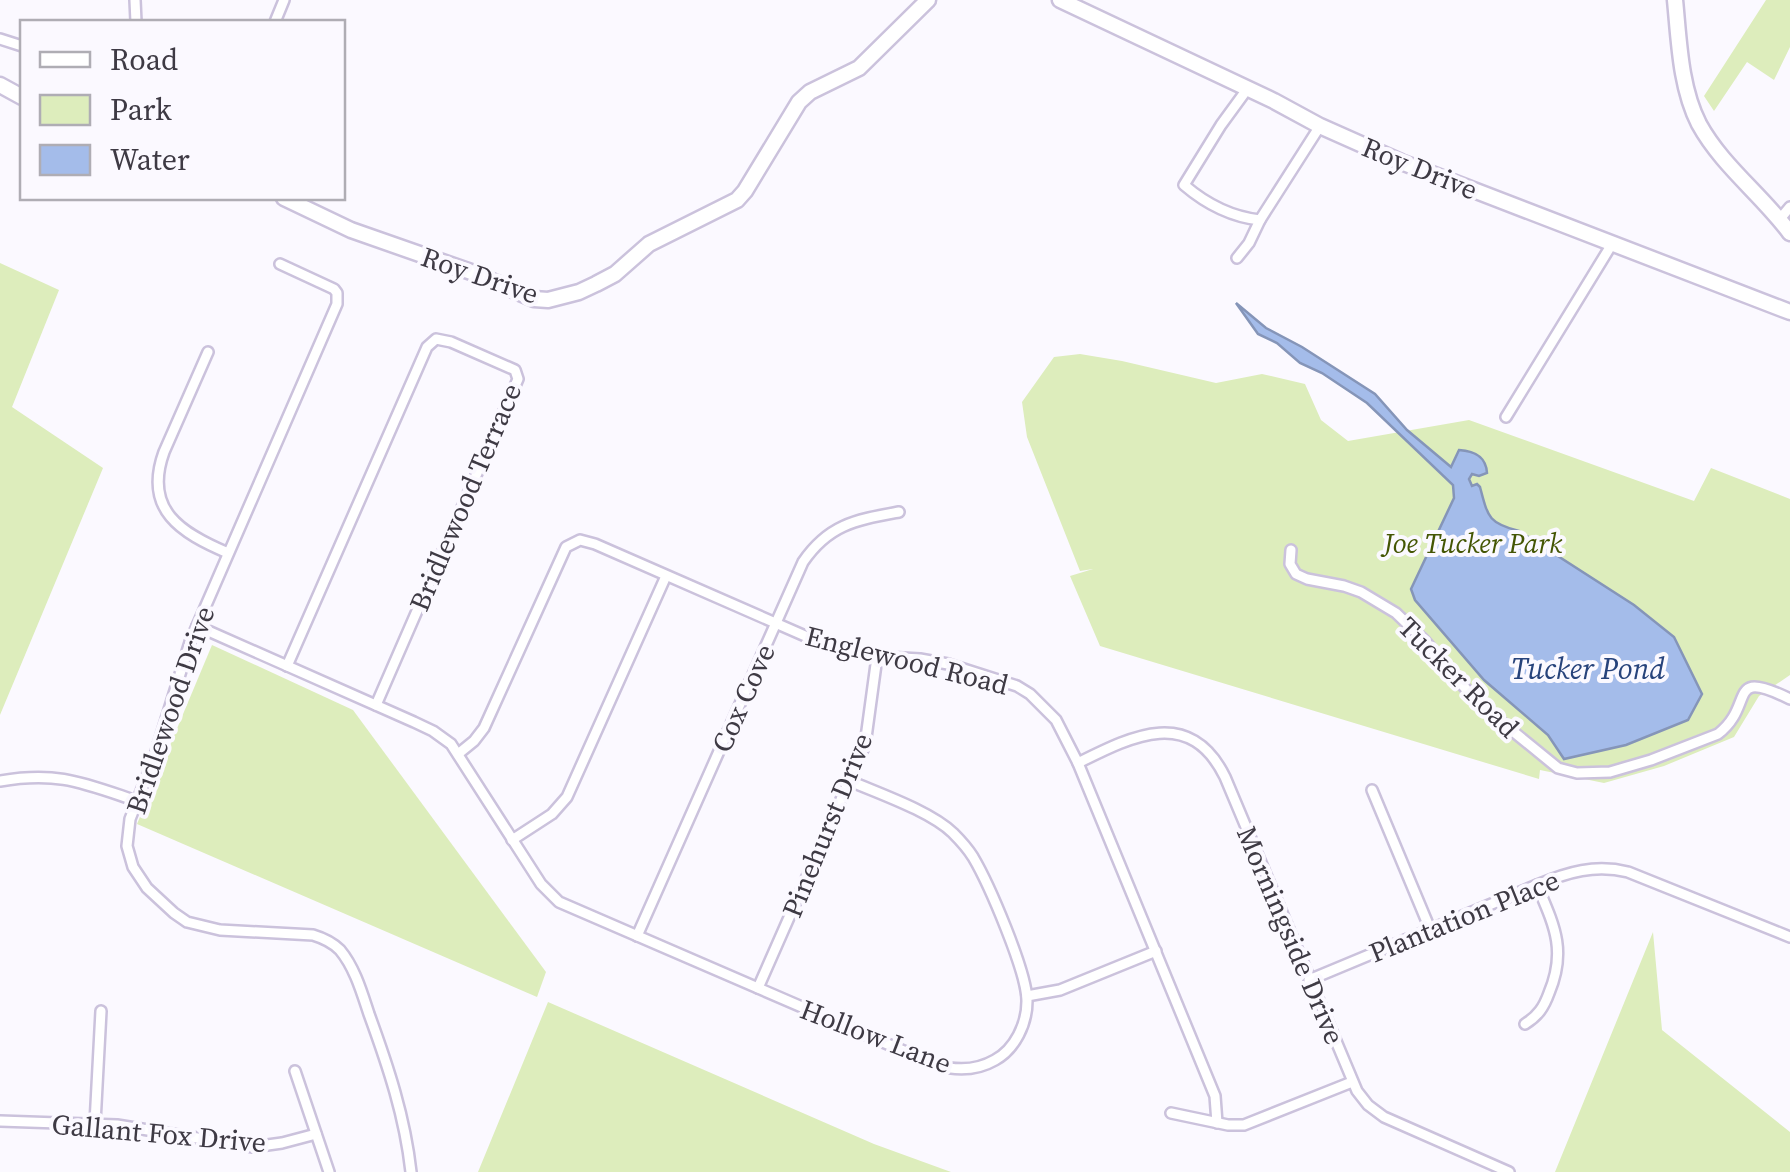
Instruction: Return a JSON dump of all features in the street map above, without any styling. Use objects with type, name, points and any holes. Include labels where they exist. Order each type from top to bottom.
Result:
[{"type":"street","name":"Roy Drive","points":[[288,200],[351,230],[534,298],[548,300],[569,295],[615,274],[649,244],[670,232],[737,200],[804,97],[859,68],[928,0]]},
{"type":"street","name":"Roy Drive","points":[[1060,0],[1401,162],[1790,312]]},
{"type":"street","points":[[1675,0],[1687,90],[1700,124],[1728,165],[1785,213],[1790,233]]},
{"type":"street","points":[[1248,88],[1184,185],[1222,209],[1260,220]]},
{"type":"street","points":[[1237,258],[1320,126]]},
{"type":"street","points":[[1506,417],[1612,244]]},
{"type":"street","name":"Bridlewood Drive","points":[[280,264],[334,289],[337,304],[197,626],[130,819],[127,846],[133,867],[148,888],[180,918],[194,925],[313,935],[332,943],[342,953],[361,992],[393,1081],[411,1172]]},
{"type":"street","name":"Bridlewood Terrace","points":[[286,666],[427,347],[436,340],[451,342],[515,370],[518,379],[376,705]]},
{"type":"street","points":[[208,352],[164,452],[158,473],[160,501],[180,528],[228,553]]},
{"type":"street","name":"Cox Cove","points":[[637,936],[803,562],[820,541],[852,522],[899,512]]},
{"type":"street","name":"Englewood Road","points":[[458,754],[474,741],[488,720],[570,543],[586,541],[828,646],[878,657],[932,661],[1017,686],[1056,720],[1078,763],[1215,1096],[1217,1123]]},
{"type":"street","name":"Tucker Road","points":[[1291,550],[1290,564],[1296,574],[1360,592],[1396,613],[1478,702],[1551,764],[1565,771],[1620,770],[1718,734],[1730,723],[1751,686],[1790,699]]},
{"type":"street","points":[[512,840],[552,814],[567,796],[666,576]]},
{"type":"street","points":[[197,626],[446,738],[458,754]]},
{"type":"street","name":"Pinehurst Drive","points":[[758,988],[869,730],[878,657]]},
{"type":"street","name":"Morningside Drive","points":[[1078,763],[1160,732],[1188,737],[1209,750],[1225,776],[1352,1082],[1368,1105],[1384,1117],[1509,1172]]},
{"type":"street","name":"Hollow Lane","points":[[458,754],[541,884],[554,898],[936,1064],[959,1070],[983,1065],[1006,1052],[1025,1019],[1027,996]]},
{"type":"street","points":[[0,781],[46,776],[78,781],[136,801]]},
{"type":"street","points":[[850,781],[931,818],[953,832],[973,856],[1020,966],[1027,996],[1060,990],[1156,951]]},
{"type":"street","points":[[1372,790],[1430,929]]},
{"type":"street","name":"Plantation Place","points":[[1309,980],[1537,884],[1592,868],[1616,869],[1650,880],[1790,938]]},
{"type":"street","points":[[1525,1024],[1541,1011],[1558,964],[1557,934],[1537,884]]},
{"type":"street","points":[[95,1123],[101,1012]]},
{"type":"street","points":[[295,1071],[329,1172]]},
{"type":"street","points":[[1171,1113],[1236,1126],[1352,1082]]},
{"type":"street","name":"Gallant Fox Drive","points":[[0,1121],[137,1127],[253,1147],[316,1134]]},
{"type":"green space","points":[[1766,0],[1790,0],[1790,47],[1774,80],[1747,62],[1714,111],[1704,96]]},
{"type":"green space","points":[[0,263],[59,290],[12,407],[103,468],[0,715]]},
{"type":"green space","name":"Joe Tucker Park","points":[[1080,354],[1216,383],[1262,374],[1305,384],[1321,420],[1348,441],[1469,420],[1694,501],[1711,468],[1790,499],[1790,675],[1759,696],[1734,737],[1664,766],[1604,783],[1540,770],[1539,779],[1100,646],[1070,576],[1093,569],[1080,571],[1027,437],[1022,402],[1054,357]]},
{"type":"green space","points":[[212,645],[353,710],[546,972],[537,997],[137,824]]},
{"type":"green space","points":[[1653,932],[1662,1030],[1790,1132],[1790,1172],[1555,1172]]},
{"type":"green space","points":[[548,1002],[874,1144],[951,1172],[478,1172]]},
{"type":"water","name":"Tucker Pond","points":[[1236,303],[1266,328],[1375,394],[1407,430],[1451,467],[1459,450],[1482,459],[1487,473],[1472,474],[1469,479],[1472,486],[1480,487],[1495,521],[1519,531],[1634,605],[1674,637],[1702,694],[1688,720],[1626,745],[1564,759],[1548,735],[1484,680],[1415,600],[1411,589],[1454,498],[1453,485],[1367,403],[1258,334]]}]
